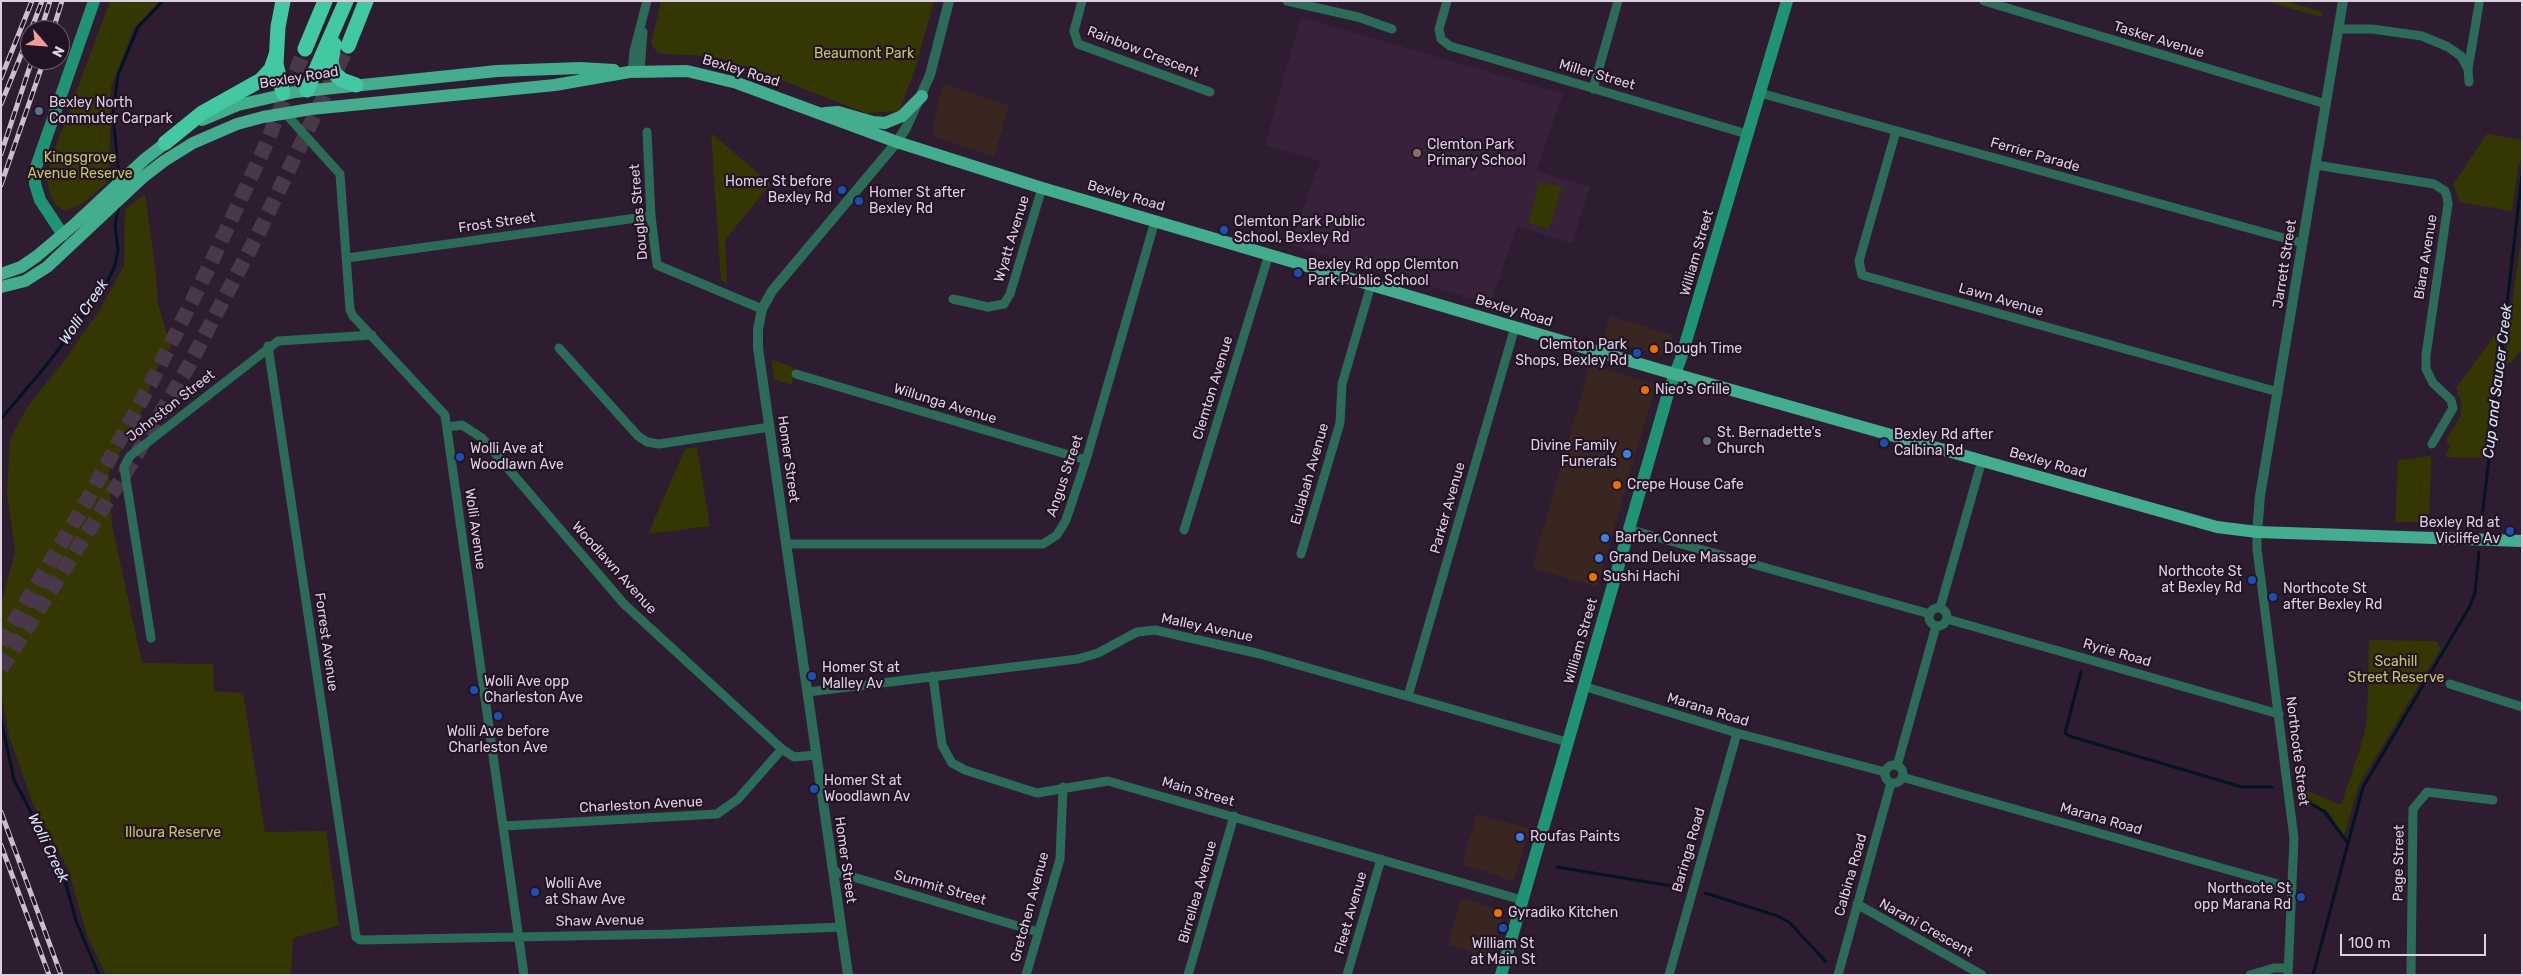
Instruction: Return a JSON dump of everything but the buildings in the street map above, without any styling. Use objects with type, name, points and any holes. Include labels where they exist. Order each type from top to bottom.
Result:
[{"type":"highway","points":[[283,1],[276,55],[277,75],[283,93]]},
{"type":"highway","points":[[305,49],[325,1]]},
{"type":"highway","points":[[306,90],[346,1]]},
{"type":"highway","points":[[348,46],[366,1]]},
{"type":"highway","points":[[339,18],[339,34],[331,52],[332,68],[340,78],[356,85]]},
{"type":"highway","points":[[165,143],[202,113],[262,80],[271,69],[276,55]]},
{"type":"main road","points":[[71,247],[40,200],[35,184],[35,170],[94,1]]},
{"type":"main road","name":"William Street","points":[[1501,975],[1628,529],[1787,1]]},
{"type":"main road","name":"Bexley Road","points":[[1,274],[21,267],[63,235],[131,171],[165,143],[205,119],[238,105],[283,93],[306,90],[536,69],[587,69],[633,72],[687,71],[738,83],[897,142],[1042,188],[1675,374],[2217,527],[2258,532],[2522,541]]},
{"type":"main road","name":"Bexley Road","points":[[1,287],[17,284],[35,276],[71,247],[130,189],[164,161],[193,143],[237,124],[284,113],[555,85],[633,72]]},
{"type":"main road","points":[[205,119],[222,117],[262,106],[274,107],[284,113],[296,106],[306,90]]},
{"type":"main road","points":[[283,93],[296,106],[311,110]]},
{"type":"main road","points":[[818,113],[838,112],[873,122],[886,123],[902,116],[922,96]]},
{"type":"street","points":[[633,72],[634,51],[647,1]]},
{"type":"street","name":"Homer Street","points":[[848,975],[758,339],[762,309],[775,287],[897,142],[922,96],[930,76],[949,1]]},
{"type":"street","name":"Rainbow Crescent","points":[[1082,1],[1074,31],[1078,44],[1210,92]]},
{"type":"street","points":[[1287,1],[1358,16],[1392,29]]},
{"type":"street","name":"Miller Street","points":[[1446,1],[1439,29],[1441,39],[1450,46],[1748,134]]},
{"type":"street","points":[[1593,89],[1618,1]]},
{"type":"street","name":"Tasker Avenue","points":[[1984,1],[2326,104]]},
{"type":"street","name":"Jarrett Street","points":[[2258,532],[2260,496],[2342,1]]},
{"type":"street","points":[[2469,82],[2468,69],[2479,4]]},
{"type":"street","points":[[2338,29],[2372,29],[2422,36],[2448,47],[2460,56],[2468,69]]},
{"type":"street","name":"Ferrier Parade","points":[[1760,93],[2302,244]]},
{"type":"street","name":"Wolli Avenue","points":[[284,113],[340,174],[350,310],[356,320],[442,411],[447,427],[524,975]]},
{"type":"street","name":"Lawn Avenue","points":[[1896,131],[1858,262],[1862,275],[2278,392]]},
{"type":"street","name":"Douglas Street","points":[[647,132],[651,216],[657,265],[762,309]]},
{"type":"street","name":"Biara Avenue","points":[[2316,164],[2434,184],[2444,191],[2447,197],[2426,355],[2426,369],[2433,383],[2451,400],[2453,408],[2432,444]]},
{"type":"street","name":"Wyatt Avenue","points":[[953,298],[988,308],[1004,304],[1010,294],[1042,188]]},
{"type":"street","name":"Frost Street","points":[[346,258],[651,216]]},
{"type":"street","name":"Angus Street","points":[[787,544],[1043,544],[1057,534],[1066,520],[1086,460],[1155,221]]},
{"type":"street","name":"Clemton Avenue","points":[[1184,530],[1269,254]]},
{"type":"street","name":"Eulabah Avenue","points":[[1301,554],[1340,423],[1342,384],[1371,285]]},
{"type":"street","name":"Parker Avenue","points":[[1408,696],[1515,327]]},
{"type":"street","name":"Johnston Street","points":[[152,638],[124,467],[130,456],[268,346],[278,341],[372,335]]},
{"type":"street","name":"Forrest Avenue","points":[[268,346],[356,937],[360,940]]},
{"type":"street","points":[[559,348],[638,436],[647,442],[659,444],[770,427]]},
{"type":"street","name":"Willunga Avenue","points":[[796,374],[1086,460]]},
{"type":"street","name":"Woodlawn Avenue","points":[[447,427],[462,426],[482,438],[624,604],[782,749],[794,757],[816,755]]},
{"type":"street","points":[[1940,608],[1982,460]]},
{"type":"street","points":[[1628,529],[1930,614]]},
{"type":"street","name":"Northcote Street","points":[[2258,532],[2257,549],[2294,838],[2288,972]]},
{"type":"street","points":[[1940,608],[1946,612],[1947,619],[1944,624],[1936,626],[1930,620],[1930,614],[1933,609],[1940,608]]},
{"type":"street","name":"Ryrie Road","points":[[1947,619],[2279,714]]},
{"type":"street","points":[[1897,766],[1936,626]]},
{"type":"street","name":"Malley Avenue","points":[[808,692],[1078,659],[1098,653],[1137,632],[1155,630],[1260,654],[1567,742]]},
{"type":"street","name":"Main Street","points":[[933,676],[942,745],[952,762],[965,770],[1038,793],[1108,781],[1522,900]]},
{"type":"street","points":[[2450,684],[2522,707]]},
{"type":"street","name":"Marana Road","points":[[1583,686],[1737,733],[1885,772]]},
{"type":"street","name":"Baringa Road","points":[[1669,975],[1737,733]]},
{"type":"street","name":"Charleston Avenue","points":[[504,826],[717,814],[738,799],[782,749]]},
{"type":"street","points":[[1897,766],[1902,772],[1902,777],[1896,783],[1891,783],[1885,777],[1885,772],[1888,767],[1897,766]]},
{"type":"street","name":"Marana Road","points":[[1902,777],[2292,888]]},
{"type":"street","name":"Calbina Road","points":[[1838,975],[1891,783]]},
{"type":"street","name":"Gretchen Avenue","points":[[1026,975],[1060,859],[1063,788]]},
{"type":"street","name":"Page Street","points":[[2411,975],[2413,809],[2427,792],[2493,800]]},
{"type":"street","name":"Birrellea Avenue","points":[[1188,975],[1234,816]]},
{"type":"street","name":"Fleet Avenue","points":[[1347,975],[1381,859]]},
{"type":"street","name":"Summit Street","points":[[833,872],[1038,932]]},
{"type":"street","name":"Narani Crescent","points":[[1857,904],[1982,975]]},
{"type":"street","name":"Shaw Avenue","points":[[360,940],[752,932],[841,927]]},
{"type":"street","points":[[2250,975],[2274,968],[2288,972]]},
{"type":"shaded area","name":"Clemton Park Primary School","points":[[1301,17],[1563,94],[1536,171],[1590,187],[1572,243],[1517,226],[1490,304],[1291,245],[1320,161],[1265,145]]},
{"type":"shaded area","points":[[943,84],[1009,105],[994,157],[933,135],[932,129]]},
{"type":"shaded area","points":[[1610,316],[1673,335],[1668,351],[1660,355],[1603,338]]},
{"type":"shaded area","points":[[1590,365],[1653,383],[1655,387],[1597,587],[1532,568]]},
{"type":"shaded area","points":[[1477,814],[1530,829],[1514,879],[1510,881],[1501,878],[1501,876],[1462,865]]},
{"type":"shaded area","points":[[1461,898],[1502,910],[1504,913],[1491,957],[1448,945]]},
{"type":"green space","name":"Kingsgrove Avenue Reserve","points":[[110,1],[160,1],[134,28],[111,87],[109,180],[84,203],[65,211],[56,205],[50,194],[48,185],[50,162]]},
{"type":"green space","name":"Beaumont Park","points":[[661,1],[934,1],[915,69],[899,111],[866,113],[750,68],[707,56],[657,52],[651,44]]},
{"type":"green space","points":[[2265,1],[2286,1],[2322,12],[2321,17]]},
{"type":"green space","points":[[711,133],[771,184],[725,240],[727,283],[721,280]]},
{"type":"green space","points":[[2487,134],[2522,140],[2522,158],[2518,167],[2512,211],[2460,202],[2453,185]]},
{"type":"green space","points":[[1540,181],[1562,187],[1549,229],[1528,223]]},
{"type":"green space","name":"Illoura Reserve","points":[[145,194],[156,274],[158,304],[171,347],[157,369],[138,421],[109,471],[112,525],[142,663],[213,664],[214,691],[243,693],[265,832],[326,831],[339,925],[293,938],[291,975],[106,975],[87,935],[68,869],[33,804],[9,736],[1,694],[1,604],[15,552],[7,492],[10,439],[28,406],[64,361],[99,311],[124,266],[125,210]]},
{"type":"green space","points":[[2520,247],[2522,249],[2522,348],[2512,362],[2504,363]]},
{"type":"green space","points":[[2498,331],[2484,458],[2445,457],[2450,447],[2446,440],[2461,415],[2461,402],[2456,388]]},
{"type":"green space","points":[[772,360],[793,367],[792,385],[774,379]]},
{"type":"green space","points":[[697,447],[710,526],[648,534],[685,449]]},
{"type":"green space","points":[[2431,456],[2429,522],[2395,522],[2398,460]]},
{"type":"green space","name":"Scahill Street Reserve","points":[[2369,640],[2436,641],[2441,648],[2359,785],[2344,836],[2328,812],[2304,799],[2303,789],[2341,805],[2364,736],[2367,719]]},
{"type":"waterway","name":"Wolli Creek","points":[[119,177],[113,115],[118,75],[138,27],[163,1]]},
{"type":"waterway","name":"Cup and Saucer Creek","points":[[2481,527],[2522,175]]},
{"type":"waterway","name":"Wolli Creek","points":[[1,419],[49,362],[104,288],[114,268],[118,251],[115,224],[119,206]]},
{"type":"waterway","points":[[2313,975],[2363,787],[2469,608],[2475,593],[2479,552]]},
{"type":"waterway","points":[[2081,672],[2065,733],[2069,736],[2242,787],[2272,787]]},
{"type":"waterway","name":"Wolli Creek","points":[[1,720],[14,780],[63,873],[76,921],[99,975]]},
{"type":"waterway","points":[[2304,800],[2324,811],[2347,842]]},
{"type":"waterway","points":[[1557,867],[1672,886]]},
{"type":"waterway","points":[[1705,893],[1778,916],[1790,923],[1826,962]]},
{"type":"tunnel","points":[[1,669],[132,462],[187,369],[258,234],[348,46]]},
{"type":"tunnel","points":[[1,644],[85,504],[151,383],[210,265],[264,149],[305,49]]},
{"type":"railway","points":[[1,78],[32,1]]},
{"type":"railway","points":[[35,20],[42,1]]},
{"type":"railway","points":[[44,20],[50,1]]},
{"type":"railway","points":[[56,20],[62,1]]},
{"type":"railway","points":[[1,104],[20,57]]},
{"type":"railway","points":[[1,154],[29,70]]},
{"type":"railway","points":[[1,185],[41,70]]},
{"type":"railway","points":[[1,812],[61,975]]},
{"type":"railway","points":[[1,845],[49,975]]},
{"type":"place","name":"Bexley North Commuter Carpark","points":[[39,111]]},
{"type":"place","name":"Clemton Park Primary School","points":[[1417,153]]},
{"type":"place","name":"Homer St before Bexley Rd","points":[[842,190]]},
{"type":"place","name":"Homer St after Bexley Rd","points":[[859,201]]},
{"type":"place","name":"Clemton Park Public School, Bexley Rd","points":[[1224,230]]},
{"type":"place","name":"Bexley Rd opp Clemton Park Public School","points":[[1298,273]]},
{"type":"place","name":"Dough Time","points":[[1654,349]]},
{"type":"place","name":"Clemton Park Shops, Bexley Rd","points":[[1637,353]]},
{"type":"place","name":"Nieo's Grille","points":[[1645,390]]},
{"type":"place","name":"St. Bernadette's Church","points":[[1707,441]]},
{"type":"place","name":"Bexley Rd after Calbina Rd","points":[[1884,443]]},
{"type":"place","name":"Divine Family Funerals","points":[[1627,454]]},
{"type":"place","name":"Wolli Ave at Woodlawn Ave","points":[[460,457]]},
{"type":"place","name":"Crepe House Cafe","points":[[1617,485]]},
{"type":"place","name":"Bexley Rd at Vicliffe Av","points":[[2510,531]]},
{"type":"place","name":"Barber Connect","points":[[1605,538]]},
{"type":"place","name":"Grand Deluxe Massage","points":[[1599,558]]},
{"type":"place","name":"Sushi Hachi","points":[[1593,577]]},
{"type":"place","name":"Northcote St at Bexley Rd","points":[[2252,580]]},
{"type":"place","name":"Northcote St after Bexley Rd","points":[[2273,597]]},
{"type":"place","name":"Homer St at Malley Av","points":[[812,676]]},
{"type":"place","name":"Wolli Ave opp Charleston Ave","points":[[474,690]]},
{"type":"place","name":"Wolli Ave before Charleston Ave","points":[[498,716]]},
{"type":"place","name":"Homer St at Woodlawn Av","points":[[814,789]]},
{"type":"place","name":"Roufas Paints","points":[[1520,837]]},
{"type":"place","name":"Wolli Ave at Shaw Ave","points":[[535,892]]},
{"type":"place","name":"Northcote St opp Marana Rd","points":[[2301,897]]},
{"type":"place","name":"Gyradiko Kitchen","points":[[1498,913]]},
{"type":"place","name":"William St at Main St","points":[[1503,928]]}]
